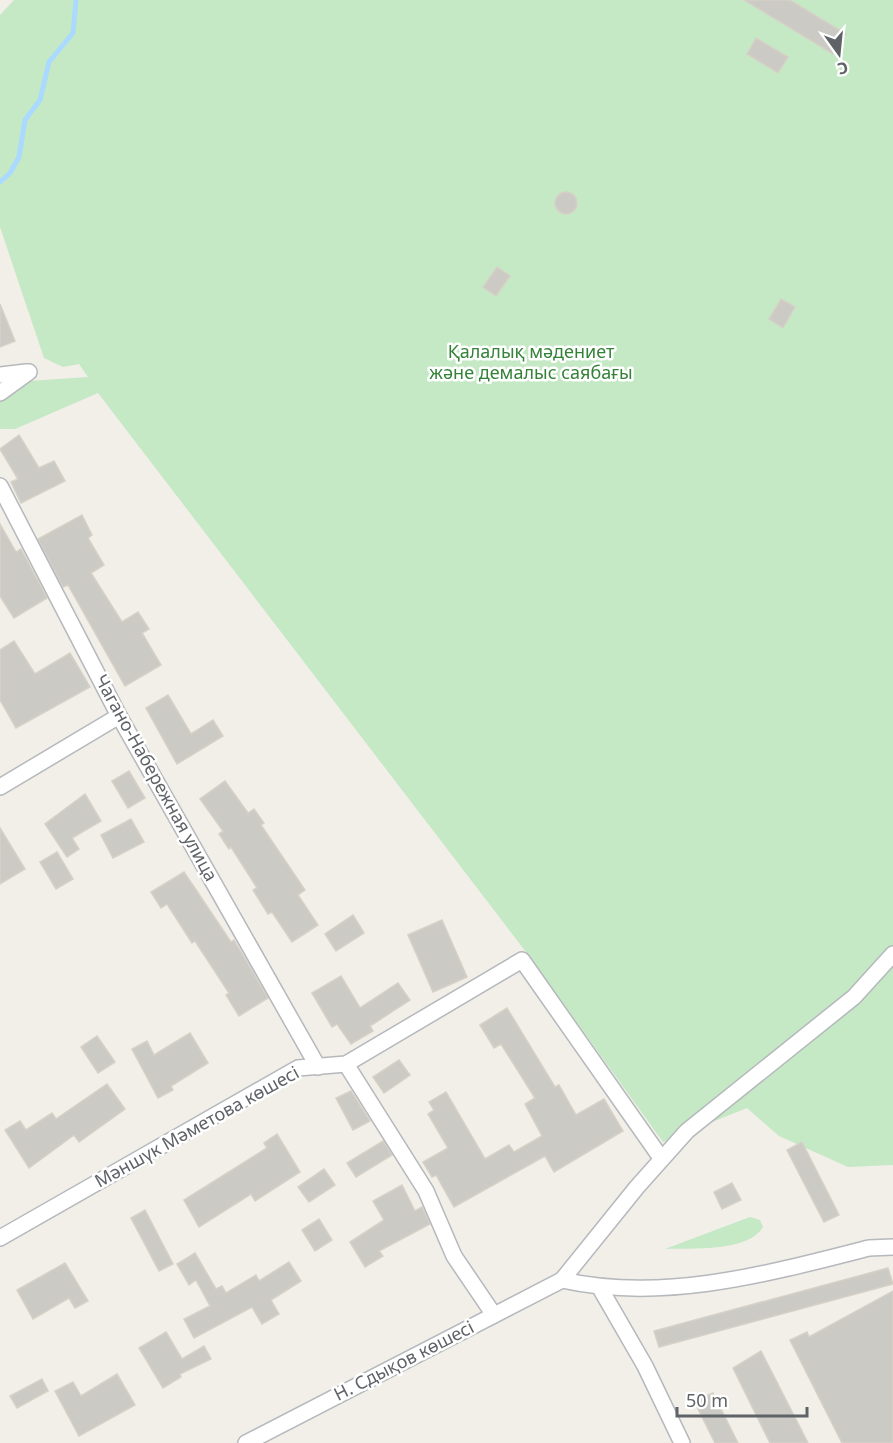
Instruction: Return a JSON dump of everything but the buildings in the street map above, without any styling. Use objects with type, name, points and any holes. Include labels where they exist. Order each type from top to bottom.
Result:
[{"type":"street","points":[[0,375],[29,372],[0,393]]},
{"type":"street","name":"Чагано-Набережная улица","points":[[0,486],[119,716],[318,1066]]},
{"type":"street","points":[[0,787],[119,716]]},
{"type":"street","points":[[893,954],[854,997],[687,1131],[661,1158],[562,1280],[600,1288],[712,1284],[869,1248],[893,1247]]},
{"type":"street","name":"Мәншүк Мәметова көшесі","points":[[0,1238],[298,1068],[346,1064],[522,960],[661,1158]]},
{"type":"street","points":[[346,1064],[426,1191],[454,1256],[494,1315]]},
{"type":"street","name":"Н. Сдықов көшесі","points":[[246,1443],[562,1280]]},
{"type":"street","points":[[600,1288],[645,1366],[681,1443]]},
{"type":"green space","name":"Қалалық мәдениет және демалыс саябағы","points":[[14,0],[893,0],[893,1165],[848,1167],[779,1136],[747,1108],[663,1142],[526,952],[98,393],[15,429],[0,429],[0,383],[88,377],[79,364],[63,367],[44,358],[0,227],[0,15]]},
{"type":"green space","points":[[750,1217],[760,1220],[763,1227],[746,1241],[719,1247],[665,1249]]},
{"type":"waterway","points":[[0,182],[10,173],[19,157],[25,120],[40,100],[49,62],[73,33],[76,0]]}]
